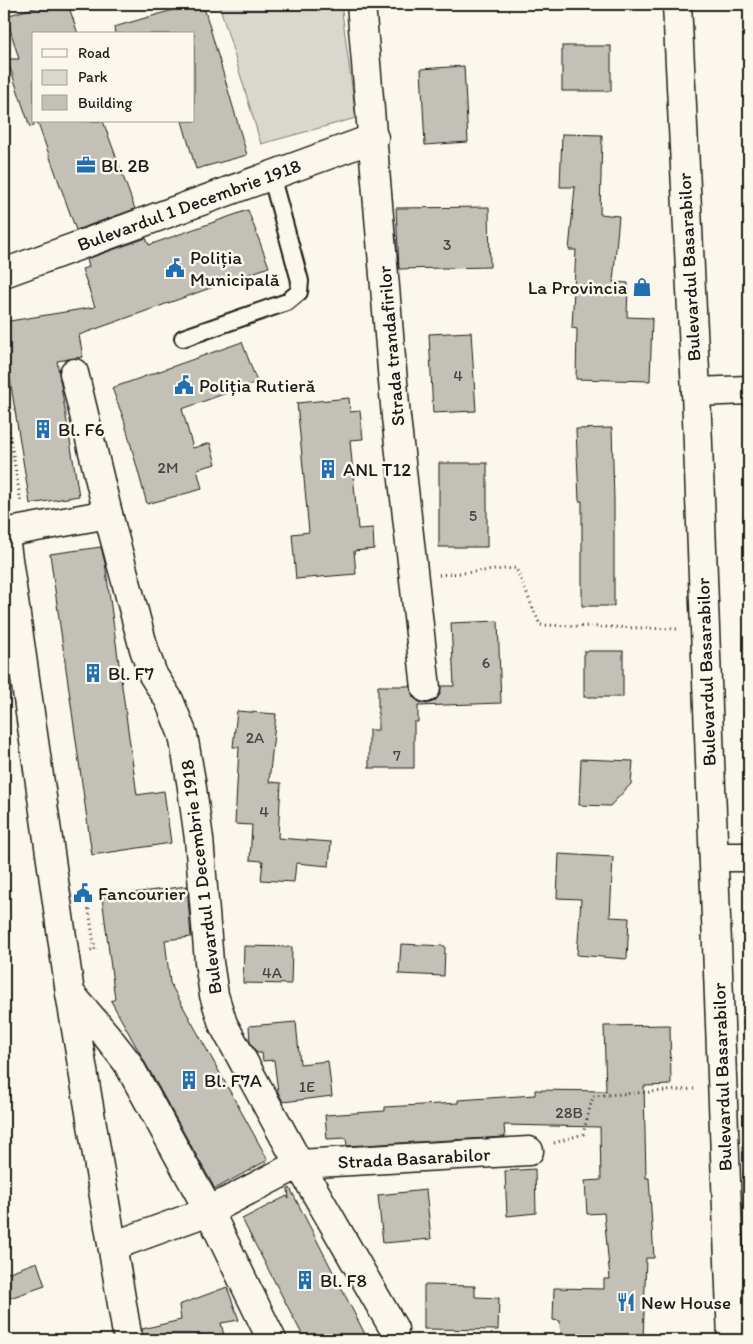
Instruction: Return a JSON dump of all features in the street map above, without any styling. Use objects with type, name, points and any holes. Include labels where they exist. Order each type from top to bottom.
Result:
[{"type":"street","name":"Strada trandafirilor","points":[[362,4],[396,418],[426,688]]},
{"type":"street","name":"Bulevardul Basarabilor","points":[[677,4],[696,392],[732,1340]]},
{"type":"street","name":"Bulevardul 1 Decembrie 1918","points":[[4,273],[374,138]]},
{"type":"street","name":"Bulevardul 1 Decembrie 1918","points":[[74,373],[108,514],[144,649],[153,675],[169,700],[182,736],[191,781],[199,839],[209,962],[214,995],[223,1024],[298,1164],[394,1329]]},
{"type":"street","points":[[696,392],[749,390]]},
{"type":"street","points":[[108,514],[4,532],[10,623],[128,1340]]},
{"type":"street","points":[[714,858],[749,857]]},
{"type":"street","points":[[70,993],[106,1034],[127,1062],[209,1211],[272,1340]]},
{"type":"street","name":"Strada Basarabilor","points":[[298,1164],[529,1151]]},
{"type":"street","points":[[114,1246],[209,1211],[298,1164]]},
{"type":"lane","points":[[183,338],[287,302],[298,292],[300,281],[271,175]]},
{"type":"path","points":[[414,578],[516,568],[540,625],[705,629]]},
{"type":"path","points":[[529,1151],[583,1134],[593,1096],[722,1086]]},
{"type":"green space","points":[[219,4],[341,4],[356,118],[261,144]]},
{"type":"building","points":[[47,4],[68,4],[77,32],[32,32],[32,122],[34,122],[34,126],[30,127],[7,59],[19,59],[6,16]]},
{"type":"building","points":[[194,4],[203,4],[247,155],[196,169],[182,122],[195,122],[195,32],[115,32],[114,27]]},
{"type":"building","points":[[562,46],[611,46],[611,91],[562,91]]},
{"type":"building","points":[[464,66],[468,142],[425,145],[421,69]]},
{"type":"building","name":"Bl. 2B","points":[[37,122],[103,122],[135,209],[76,230]]},
{"type":"building","points":[[562,134],[602,135],[600,214],[619,216],[613,282],[628,283],[627,317],[652,318],[650,381],[576,379],[577,329],[572,328],[576,250],[569,250],[575,187],[560,187]]},
{"type":"building","points":[[489,207],[490,267],[399,269],[396,208]]},
{"type":"building","points":[[248,210],[269,267],[79,335],[83,357],[57,361],[79,496],[30,504],[4,342],[4,322],[95,307],[82,269],[89,267],[87,259],[146,238],[149,245]]},
{"type":"building","points":[[471,332],[476,411],[433,413],[429,334]]},
{"type":"building","points":[[242,342],[257,382],[182,409],[193,448],[210,443],[216,464],[197,469],[202,489],[147,504],[124,420],[112,388]]},
{"type":"building","points":[[349,398],[350,412],[360,411],[363,439],[350,440],[358,529],[373,528],[374,549],[354,551],[356,574],[296,579],[292,534],[309,532],[297,403]]},
{"type":"building","points":[[612,428],[614,606],[582,606],[582,501],[579,501],[576,429]]},
{"type":"building","points":[[439,463],[487,463],[487,547],[439,547]]},
{"type":"building","name":"Bl. F7","points":[[101,547],[105,563],[137,795],[164,791],[171,843],[92,855],[50,554]]},
{"type":"building","points":[[498,621],[501,703],[418,706],[418,722],[414,722],[414,768],[369,768],[369,730],[378,730],[378,686],[410,686],[413,697],[419,702],[427,704],[435,701],[440,694],[441,686],[454,686],[451,623]]},
{"type":"building","points":[[584,651],[623,651],[623,697],[584,697]]},
{"type":"building","points":[[237,711],[276,714],[269,782],[281,783],[278,838],[331,842],[329,866],[296,863],[294,882],[261,880],[263,861],[250,860],[252,825],[235,824],[239,747],[233,747]]},
{"type":"building","points":[[581,759],[633,761],[631,784],[610,806],[579,805]]},
{"type":"building","points":[[559,854],[613,857],[610,917],[629,918],[627,959],[577,955],[581,899],[557,898]]},
{"type":"building","name":"Bl. F7A","points":[[187,886],[191,937],[165,940],[170,983],[268,1160],[215,1189],[111,1001],[115,999],[102,897]]},
{"type":"building","points":[[401,944],[445,946],[444,976],[399,974]]},
{"type":"building","points":[[244,946],[292,947],[291,984],[243,983]]},
{"type":"building","points":[[296,1022],[300,1064],[328,1061],[332,1096],[283,1102],[278,1092],[274,1060],[263,1061],[262,1053],[257,1053],[250,1042],[249,1026]]},
{"type":"building","points":[[670,1025],[671,1085],[644,1086],[646,1178],[649,1178],[654,1258],[646,1258],[643,1340],[561,1340],[560,1321],[553,1320],[554,1288],[604,1289],[604,1279],[610,1279],[604,1213],[587,1214],[585,1181],[601,1180],[600,1127],[504,1125],[505,1137],[347,1146],[346,1138],[327,1139],[325,1115],[385,1111],[385,1107],[458,1103],[458,1100],[535,1095],[535,1090],[606,1091],[604,1026]]},
{"type":"building","points":[[535,1169],[536,1213],[507,1216],[505,1171]]},
{"type":"building","name":"Bl. F8","points":[[290,1188],[368,1340],[305,1340],[242,1219],[287,1196],[289,1199],[288,1189]]},
{"type":"building","points":[[426,1190],[431,1239],[383,1243],[378,1195]]},
{"type":"building","points":[[37,1262],[45,1286],[4,1300],[4,1274]]},
{"type":"building","points":[[424,1285],[475,1286],[475,1297],[499,1298],[498,1330],[424,1329]]},
{"type":"building","points":[[227,1287],[239,1320],[221,1323],[225,1340],[143,1340],[142,1329],[181,1320],[179,1305]]},
{"type":"place","name":"Bl. 2B","points":[[86,165]]},
{"type":"place","name":"Poliția Municipală","points":[[175,268]]},
{"type":"place","name":"La Provincia","points":[[642,287]]},
{"type":"place","name":"Poliția Rutieră","points":[[184,385]]},
{"type":"place","name":"Bl. F6","points":[[43,429]]},
{"type":"place","name":"ANL T12","points":[[328,469]]},
{"type":"place","name":"Bl. F7","points":[[93,673]]},
{"type":"place","name":"Fancourier","points":[[83,893]]},
{"type":"place","name":"Bl. F7A","points":[[189,1080]]},
{"type":"place","name":"Bl. F8","points":[[305,1280]]},
{"type":"place","name":"New House","points":[[626,1302]]}]
